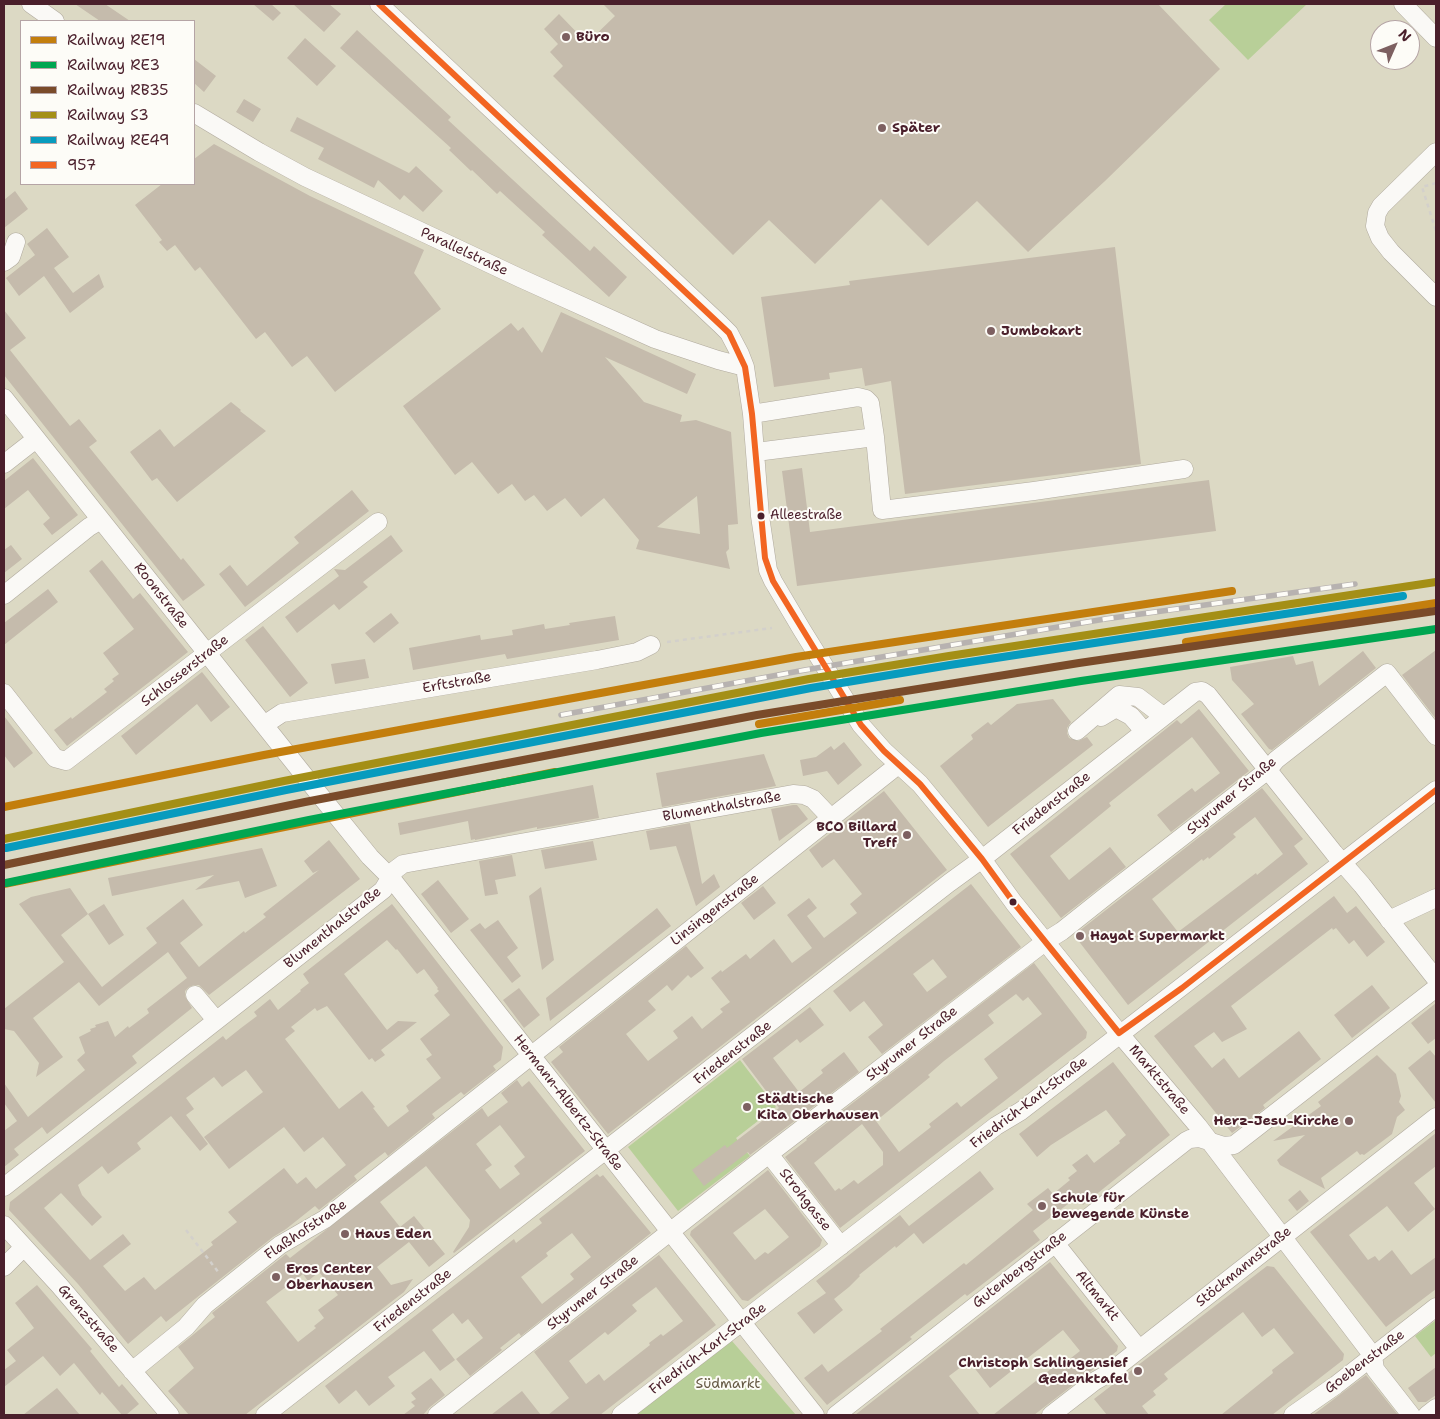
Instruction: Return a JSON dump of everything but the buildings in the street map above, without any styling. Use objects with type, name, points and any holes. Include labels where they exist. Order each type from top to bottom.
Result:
[{"type":"street","points":[[31,4],[54,20]]},
{"type":"street","points":[[379,4],[720,324],[732,338],[745,367],[756,452],[875,437]]},
{"type":"street","points":[[1403,4],[1436,38]]},
{"type":"street","name":"Parallelstraße","points":[[195,114],[305,177],[520,278],[655,338],[718,360],[745,367]]},
{"type":"street","points":[[1436,152],[1381,206],[1377,213],[1375,226],[1380,238],[1390,252],[1436,297]]},
{"type":"street","points":[[4,262],[11,257],[16,242]]},
{"type":"street","points":[[752,414],[858,397],[866,399],[870,403],[875,437],[882,510],[1034,491],[1184,469]]},
{"type":"street","name":"Roonstraße","points":[[4,398],[319,794]]},
{"type":"street","points":[[4,464],[36,439]]},
{"type":"street","name":"Marktstraße","points":[[756,452],[760,516],[768,570],[802,630],[861,725],[898,765],[920,784],[982,859],[1119,1033],[1209,1141],[1373,1356],[1375,1369],[1411,1415]]},
{"type":"street","points":[[4,595],[89,527],[101,520]]},
{"type":"street","name":"Schlosserstraße","points":[[4,693],[55,758],[66,761],[378,522]]},
{"type":"street","name":"Erftstraße","points":[[264,724],[282,713],[597,660],[638,652],[650,644]]},
{"type":"street","name":"Styrumer Straße","points":[[436,1415],[770,1154],[1046,941],[1070,925],[1268,770],[1276,760],[1387,673],[1436,736]]},
{"type":"street","name":"Friedenstraße","points":[[265,1415],[1193,693],[1200,691],[1208,695],[1268,770]]},
{"type":"street","points":[[1144,731],[1131,716],[1116,708],[1078,731],[1119,695],[1138,697],[1163,716]]},
{"type":"street","name":"Linsingenstraße","points":[[531,1056],[898,765]]},
{"type":"street","points":[[1268,770],[1316,820],[1342,863],[1362,885],[1436,979]]},
{"type":"street","name":"Friedrich-Karl-Straße","points":[[622,1415],[996,1126],[1021,1111],[1119,1033],[1182,988],[1436,790]]},
{"type":"street","name":"Hermann-Albertz-Straße","points":[[319,794],[370,857],[390,878],[815,1415]]},
{"type":"street","name":"Blumenthalstraße","points":[[4,1187],[383,890],[395,870],[403,864],[794,794],[804,795],[813,799],[831,818]]},
{"type":"street","points":[[1389,920],[1436,898]]},
{"type":"street","name":"Gutenbergstraße","points":[[836,1415],[1186,1142],[1194,1138],[1230,1146],[1234,1145],[1436,988]]},
{"type":"street","points":[[195,995],[216,1020]]},
{"type":"street","name":"Flaßhofstraße","points":[[132,1371],[194,1319],[205,1305],[229,1286],[280,1246],[325,1220],[531,1056]]},
{"type":"street","name":"Stöckmannstraße","points":[[1051,1415],[1139,1349],[1436,1116]]},
{"type":"street","name":"Strohgasse","points":[[770,1154],[841,1246]]},
{"type":"street","name":"Grenzstraße","points":[[4,1225],[82,1311],[170,1415]]},
{"type":"street","name":"Altmarkt","points":[[1055,1243],[1139,1349]]},
{"type":"street","points":[[4,1267],[24,1247]]},
{"type":"street","name":"Goebenstraße","points":[[1293,1415],[1336,1385],[1436,1307]]},
{"type":"street","points":[[1427,1415],[1436,1408]]},
{"type":"path","points":[[1436,183],[1422,187],[1436,231]]},
{"type":"path","points":[[650,644],[772,628]]},
{"type":"path","points":[[186,1230],[229,1286]]},
{"type":"green space","points":[[1226,4],[1307,4],[1248,60],[1209,20]]},
{"type":"green space","name":"Städtische Kita Oberhausen","points":[[740,1060],[776,1107],[736,1138],[750,1156],[678,1211],[628,1147]]},
{"type":"green space","points":[[1436,1320],[1436,1353],[1431,1357],[1415,1336]]},
{"type":"green space","name":"Südmarkt","points":[[732,1341],[796,1415],[633,1415]]},
{"type":"railway","points":[[561,715],[805,670],[1105,619],[1355,584]]},
{"type":"rail line","name":"S3","points":[[4,839],[284,781],[809,679],[1436,582]]},
{"type":"rail line","name":"RE19","points":[[4,807],[264,755],[796,657],[1232,591]]},
{"type":"rail line","name":"RE49","points":[[6,848],[286,790],[811,688],[1403,596]]},
{"type":"rail line","name":"RE19","points":[[1186,642],[1436,603]]},
{"type":"rail line","name":"RB35","points":[[4,865],[305,802],[757,715],[1079,663],[1435,611]]},
{"type":"rail line","name":"RE3","points":[[6,883],[309,820],[761,733],[1081,681],[1436,629]]},
{"type":"rail line","name":"RE19","points":[[759,724],[900,700]]},
{"type":"rail line","name":"RE19","points":[[4,884],[555,772]]},
{"type":"transit line","name":"957","points":[[379,4],[729,333],[745,367],[752,414],[765,558],[773,581],[861,725],[884,751],[920,784],[982,859],[1014,903],[1119,1033]]},
{"type":"transit line","name":"957","points":[[1119,1033],[1182,988],[1436,790]]},
{"type":"place","name":"Büro","points":[[566,37]]},
{"type":"place","name":"Später","points":[[882,128]]},
{"type":"place","name":"Jumbokart","points":[[991,331]]},
{"type":"place","name":"Alleestraße","points":[[761,516]]},
{"type":"place","name":"BCO Billard Treff","points":[[907,835]]},
{"type":"place","name":"Hayat Supermarkt","points":[[1080,936]]},
{"type":"place","name":"Städtische Kita Oberhausen","points":[[747,1107]]},
{"type":"place","name":"Herz-Jesu-Kirche","points":[[1349,1121]]},
{"type":"place","name":"Schule für bewegende Künste","points":[[1042,1206]]},
{"type":"place","name":"Haus Eden","points":[[345,1234]]},
{"type":"place","name":"Eros Center Oberhausen","points":[[276,1277]]},
{"type":"place","name":"Christoph Schlingensief Gedenktafel","points":[[1138,1371]]}]
